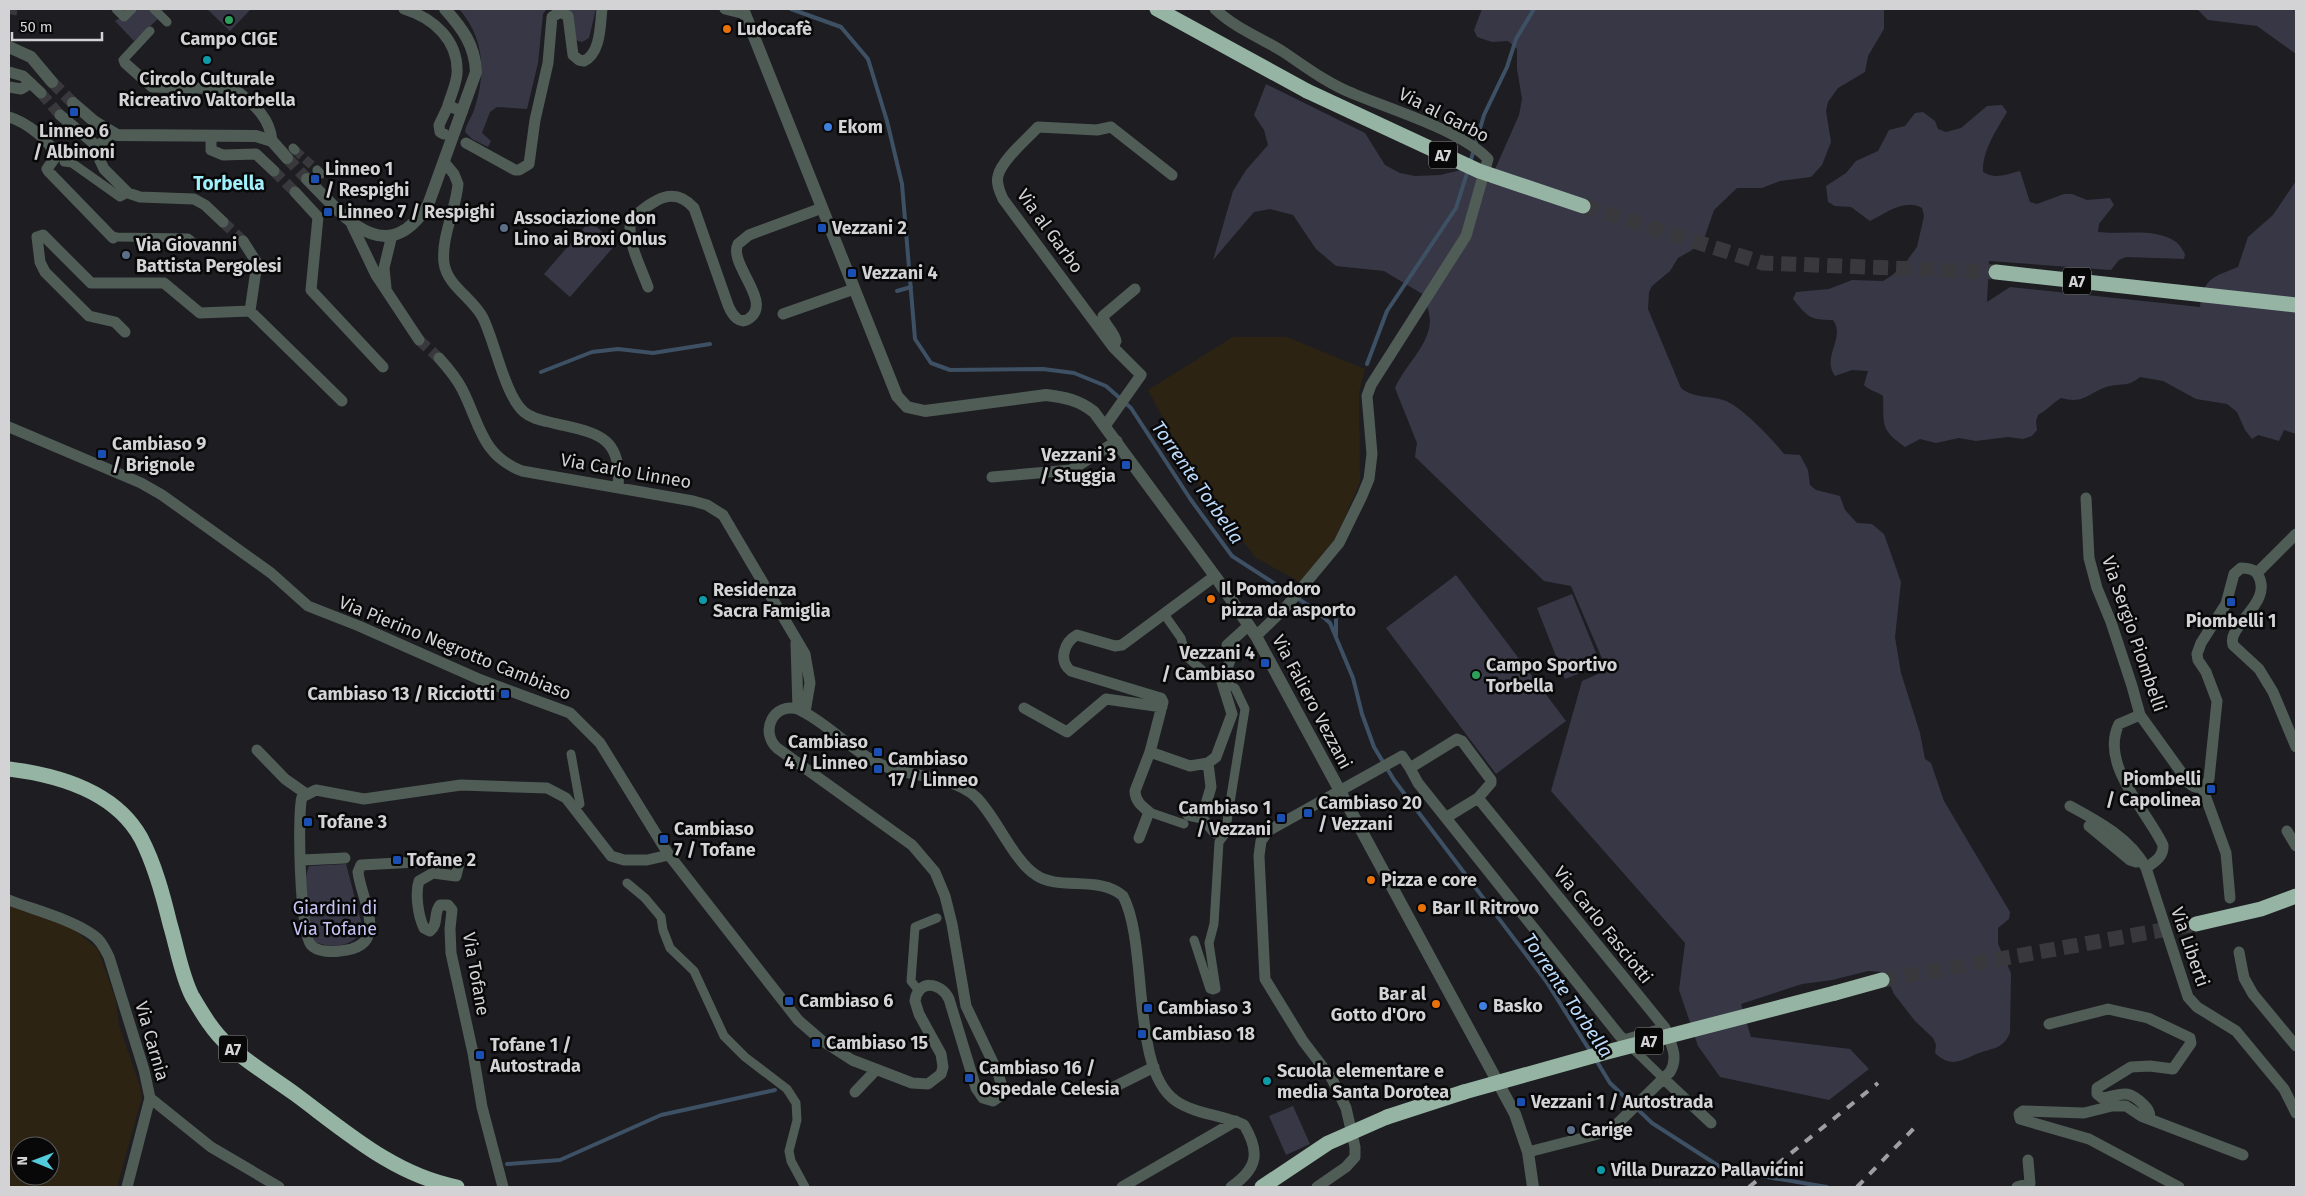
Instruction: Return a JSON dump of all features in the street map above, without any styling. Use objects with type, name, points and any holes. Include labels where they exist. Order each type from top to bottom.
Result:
[{"type":"highway","name":"A7","points":[[1157,9],[1307,91],[1478,171],[1583,206]]},
{"type":"highway","name":"A7","points":[[1996,272],[2296,305]]},
{"type":"highway","name":"A7","points":[[9,768],[36,772],[71,781],[105,801],[120,813],[140,836],[152,861],[163,894],[191,994],[205,1018],[227,1044],[380,1157],[409,1173],[435,1183],[457,1187]]},
{"type":"highway","points":[[2196,924],[2261,909],[2296,896]]},
{"type":"highway","name":"A7","points":[[1262,1187],[1328,1143],[1387,1117],[1464,1092],[1607,1052],[1835,994],[1882,980]]},
{"type":"street","points":[[116,9],[124,17],[132,9]]},
{"type":"street","points":[[154,9],[167,22]]},
{"type":"street","points":[[404,9],[425,17],[436,26],[445,34],[453,50],[457,76],[448,106],[439,125],[440,132],[444,134]]},
{"type":"street","points":[[352,225],[376,234],[392,235],[405,231],[421,216],[428,205],[474,80],[474,53],[464,30],[445,9]]},
{"type":"street","points":[[466,143],[515,170],[519,170],[529,164],[532,158],[535,120],[548,64],[552,17],[560,12],[568,16],[573,55],[579,60],[584,61],[590,56],[598,41],[602,9]]},
{"type":"street","name":"Via Faliero Vezzani","points":[[725,9],[744,11],[894,390],[907,407],[925,412],[1046,395],[1063,397],[1083,403],[1094,412],[1117,441],[1215,576],[1252,630],[1515,1114],[1528,1152],[1533,1187]]},
{"type":"street","name":"Via al Garbo","points":[[1215,9],[1229,22],[1281,51],[1314,74],[1354,94],[1388,106],[1447,133],[1480,151],[1488,159],[1466,236],[1371,385],[1367,396],[1370,442],[1369,479],[1339,543],[1284,608],[1252,630]]},
{"type":"street","points":[[150,31],[123,60],[125,63],[152,87],[235,89],[266,120],[271,128],[272,141]]},
{"type":"street","points":[[9,47],[26,53],[52,82]]},
{"type":"street","points":[[9,72],[23,76],[41,93]]},
{"type":"street","points":[[9,87],[21,89],[31,83]]},
{"type":"street","points":[[73,103],[111,133],[256,136],[272,141],[292,152]]},
{"type":"street","points":[[448,106],[462,112]]},
{"type":"street","points":[[60,115],[98,147]]},
{"type":"street","points":[[9,117],[28,124],[52,149],[54,159],[47,169],[49,172],[112,237],[188,238],[194,243]]},
{"type":"street","name":"Via al Garbo","points":[[1105,426],[1141,375],[1113,346],[1003,199],[998,188],[997,177],[1001,167],[1038,127],[1097,130],[1111,127],[1172,174]]},
{"type":"street","points":[[111,133],[98,147],[97,154],[104,169],[128,193],[140,197],[194,199],[205,205],[223,222]]},
{"type":"street","points":[[211,136],[211,150],[223,155],[256,154],[274,171]]},
{"type":"street","points":[[64,162],[72,163],[120,197],[128,193]]},
{"type":"street","points":[[444,162],[454,174],[458,184],[444,257],[448,275],[484,319],[517,404],[531,417],[597,435],[606,441],[617,457],[620,467],[618,487]]},
{"type":"street","points":[[315,174],[352,225],[386,292],[419,340]]},
{"type":"street","points":[[294,192],[318,217],[311,290],[383,367]]},
{"type":"street","points":[[648,287],[630,236],[629,227],[631,220],[660,198],[680,197],[687,200],[694,208],[728,305],[734,317],[740,321],[748,320],[754,314],[756,308],[754,295],[737,254],[738,244],[750,234],[822,208]]},
{"type":"street","points":[[125,332],[115,322],[89,316],[45,272],[40,262],[36,242],[37,236],[43,235],[88,282],[161,283],[172,289],[200,313],[250,311],[342,401]]},
{"type":"street","points":[[386,292],[384,268],[392,235]]},
{"type":"street","points":[[243,241],[257,263],[250,311]]},
{"type":"street","points":[[783,314],[854,288]]},
{"type":"street","points":[[1113,346],[1116,341],[1115,334],[1103,316],[1135,289]]},
{"type":"street","name":"Via Carlo Linneo","points":[[439,358],[457,380],[485,442],[501,460],[522,471],[694,501],[708,505],[723,515],[795,639],[802,711]]},
{"type":"street","name":"Via Pierino Negrotto Cambiaso","points":[[9,427],[141,483],[162,495],[271,573],[308,606],[359,626],[481,680],[565,710],[600,743],[669,855],[798,1020],[821,1040],[852,1060],[920,1085],[932,1082],[941,1074],[943,1067],[941,1054],[916,1004],[919,991]]},
{"type":"street","points":[[992,477],[1071,470],[1117,441]]},
{"type":"street","name":"Via Sergio Piombelli","points":[[2086,498],[2089,558],[2097,588],[2111,622],[2140,715],[2189,783],[2202,788]]},
{"type":"street","points":[[2257,573],[2296,534]]},
{"type":"street","points":[[2230,898],[2226,853],[2202,788],[2207,785],[2209,779],[2217,708],[2215,696],[2206,672],[2198,660],[2199,646],[2226,604],[2236,571],[2244,568],[2257,573],[2260,581],[2260,595],[2234,633],[2232,642],[2258,669],[2273,692],[2293,728],[2296,747]]},
{"type":"street","points":[[1202,818],[1186,820],[1149,812],[1135,797],[1162,708],[1161,698],[1072,671],[1064,662],[1064,652],[1071,638],[1077,635],[1119,647],[1215,576]]},
{"type":"street","points":[[1164,614],[1180,638],[1186,656],[1202,670]]},
{"type":"street","points":[[1150,752],[1183,765],[1196,766],[1208,763],[1216,756],[1232,714],[1222,682],[1230,660],[1227,645],[1252,630]]},
{"type":"street","points":[[1194,940],[1210,989],[1213,990],[1216,988],[1209,943],[1214,924],[1219,842],[1225,834],[1245,709],[1235,688],[1222,682]]},
{"type":"street","points":[[1024,708],[1067,732],[1106,698],[1162,708]]},
{"type":"street","points":[[937,918],[915,927],[911,981],[919,991],[926,985],[934,984],[946,994],[960,1032],[976,1088],[983,1098],[996,1101],[1000,1096],[1000,1079],[966,1006],[952,924],[938,877],[929,863],[912,845],[773,744],[768,728],[773,717],[781,709],[791,707],[802,711],[861,754],[886,766],[940,780],[965,790],[975,797],[988,812],[1022,861],[1036,876],[1048,880],[1108,887],[1123,896],[1136,946],[1145,1024],[1158,1082],[1174,1100],[1186,1106],[1244,1125],[1254,1141],[1256,1158],[1245,1178],[1231,1187]]},
{"type":"street","points":[[2089,826],[2133,862],[2144,864],[2159,858],[2163,852],[2163,845],[2133,798],[2113,751],[2113,735],[2118,724],[2140,715]]},
{"type":"street","points":[[1410,768],[1460,739],[1491,780],[1491,783],[1478,798],[1447,817]]},
{"type":"street","points":[[257,750],[285,779],[305,793],[322,790],[364,799],[461,785],[547,788],[566,798],[611,856],[624,860],[647,860],[669,855]]},
{"type":"street","points":[[571,754],[580,804]]},
{"type":"street","points":[[1317,1187],[1346,1167],[1355,1156],[1355,1147],[1346,1108],[1332,1079],[1303,1041],[1265,980],[1259,856],[1261,841],[1268,831],[1402,756],[1418,783],[1624,1040],[1663,1082],[1712,1123]]},
{"type":"street","points":[[1202,818],[1211,787],[1208,763]]},
{"type":"street","name":"Via Tofane","points":[[305,793],[300,804],[302,900],[307,937],[314,947],[345,951],[361,944],[371,930],[372,922],[358,877],[361,865],[397,861],[454,860],[458,862],[459,869],[456,876],[433,873],[419,881],[420,917],[424,928],[430,931],[435,925],[438,907],[446,904],[452,908],[450,929],[451,953],[473,1053],[482,1107],[504,1187]]},
{"type":"street","name":"Via Carlo Fasciotti","points":[[1478,798],[1665,1028],[1675,1054],[1675,1065],[1663,1082],[1621,1121],[1606,1132],[1528,1152]]},
{"type":"street","name":"Via Liberti","points":[[2070,806],[2116,834],[2130,846],[2144,864],[2188,997],[2197,1006],[2236,1031],[2281,1084],[2296,1113]]},
{"type":"street","points":[[1139,838],[1149,812]]},
{"type":"street","points":[[1202,818],[1215,833]]},
{"type":"street","points":[[2287,831],[2296,846]]},
{"type":"street","points":[[302,860],[345,858]]},
{"type":"street","points":[[627,883],[646,898],[661,917],[663,930],[670,948],[694,971],[724,1036],[745,1057],[787,1089],[796,1103],[797,1120],[789,1151],[791,1161],[805,1187]]},
{"type":"street","name":"Via Carnia","points":[[9,900],[80,928],[100,942],[112,967],[144,1070],[150,1098],[212,1147],[279,1187]]},
{"type":"street","points":[[2239,952],[2244,978],[2253,994],[2296,1046]]},
{"type":"street","points":[[2049,1024],[2108,1010],[2148,1018],[2190,1038],[2191,1043],[2173,1069],[2150,1066],[2131,1067],[2097,1088],[2097,1094],[2102,1098],[2121,1093],[2134,1096],[2149,1110],[2150,1118]]},
{"type":"street","points":[[1624,1040],[1665,1028]]},
{"type":"street","points":[[1114,1087],[1154,1067]]},
{"type":"street","points":[[856,1092],[876,1070]]},
{"type":"street","points":[[127,1187],[150,1098]]},
{"type":"street","points":[[2179,1187],[2089,1139],[2022,1119],[2018,1116],[2023,1111],[2086,1113],[2122,1106],[2141,1116],[2243,1155]]},
{"type":"street","points":[[1122,1187],[1236,1121]]},
{"type":"street","points":[[2017,1187],[2030,1183],[2028,1160]]},
{"type":"shaded area","points":[[1233,337],[1287,337],[1365,369],[1359,393],[1360,482],[1336,538],[1300,582],[1256,558],[1195,479],[1148,390]]},
{"type":"shaded area","points":[[9,903],[72,928],[98,949],[116,1001],[119,1025],[142,1097],[117,1187],[9,1187]]},
{"type":"green space","points":[[135,9],[150,9],[159,18],[134,41],[115,21]]},
{"type":"green space","name":"Campo CIGE","points":[[207,9],[251,9],[230,31]]},
{"type":"green space","points":[[459,9],[547,9],[543,14],[538,63],[527,109],[497,107],[490,112],[482,133],[491,141],[488,147],[472,139],[465,132],[478,94],[481,68],[478,43],[474,31]]},
{"type":"green space","points":[[568,9],[596,9],[589,38],[582,42],[575,40],[573,17]]},
{"type":"green space","points":[[1482,9],[1884,9],[1884,29],[1868,56],[1865,72],[1838,88],[1828,102],[1826,111],[1831,142],[1822,165],[1811,177],[1780,181],[1762,188],[1737,188],[1714,210],[1704,239],[1692,250],[1678,258],[1670,271],[1652,286],[1649,292],[1648,309],[1681,388],[1691,394],[1726,401],[1741,410],[1784,454],[1800,455],[1808,470],[1810,485],[1816,490],[1840,496],[1845,510],[1857,523],[1872,524],[1884,534],[1901,582],[1895,637],[1901,673],[1920,733],[1925,759],[1931,763],[1944,801],[2010,912],[2009,919],[1998,928],[1998,944],[2011,973],[2010,1033],[2004,1042],[1997,1047],[1957,1062],[1941,1058],[1935,1053],[1936,1045],[1933,1038],[1915,1021],[1894,994],[1884,972],[1868,971],[1832,980],[1802,984],[1741,1004],[1751,1037],[1850,1049],[1869,1069],[1829,1100],[1720,1077],[1698,1046],[1679,990],[1685,943],[1551,791],[1582,681],[1607,670],[1571,586],[1544,581],[1415,457],[1417,443],[1395,388],[1421,348],[1428,331],[1430,319],[1424,295],[1384,271],[1336,266],[1316,249],[1293,215],[1270,209],[1254,212],[1213,260],[1233,191],[1246,170],[1268,145],[1264,130],[1254,115],[1266,84],[1365,133],[1385,165],[1400,173],[1415,176],[1440,175],[1461,170],[1489,183],[1519,115],[1522,99],[1517,69],[1517,49],[1508,41],[1492,42],[1477,37],[1474,30]]},
{"type":"green space","points":[[2197,9],[2296,9],[2296,54],[2257,26],[2208,20]]},
{"type":"green space","points":[[2002,105],[2007,112],[1988,148],[1983,164],[1983,172],[1997,176],[2020,171],[2030,202],[2037,204],[2064,194],[2072,194],[2087,200],[2110,198],[2114,205],[2099,224],[2098,232],[2138,232],[2168,237],[2181,247],[2185,254],[2184,259],[2126,257],[2119,260],[2111,270],[1989,261],[1987,302],[2010,287],[2200,307],[2201,297],[2207,284],[2216,276],[2238,267],[2248,237],[2273,215],[2296,181],[2296,434],[2284,430],[2279,441],[2258,435],[2252,439],[2245,430],[2237,412],[2227,404],[2196,399],[2163,381],[2140,377],[2129,383],[2103,388],[2082,399],[2069,400],[2061,398],[2038,415],[2036,421],[2037,430],[2032,436],[2023,439],[2008,437],[1976,441],[1959,438],[1936,443],[1920,439],[1905,447],[1887,431],[1883,414],[1883,396],[1864,385],[1868,371],[1852,370],[1835,376],[1831,369],[1837,334],[1833,320],[1814,318],[1806,314],[1793,299],[1796,292],[1829,289],[1852,280],[1883,281],[1903,266],[1917,247],[1924,216],[1922,208],[1916,205],[1909,205],[1896,208],[1870,221],[1851,207],[1835,206],[1828,202],[1826,186],[1846,173],[1856,161],[1878,151],[1889,130],[1905,126],[1915,113],[1923,112],[1935,121],[1938,129],[1946,132],[1961,128],[1987,106]]},
{"type":"green space","points":[[590,221],[616,244],[570,297],[544,274]]},
{"type":"green space","name":"Campo Sportivo Torbella","points":[[1456,575],[1566,721],[1496,774],[1386,628]]},
{"type":"green space","points":[[1572,594],[1601,665],[1565,679],[1537,608]]},
{"type":"green space","name":"Giardini di Via Tofane","points":[[346,864],[363,929],[354,940],[342,945],[335,946],[315,942],[305,894],[306,874],[309,866]]},
{"type":"green space","points":[[1293,1106],[1310,1144],[1286,1155],[1269,1116]]},
{"type":"waterway","name":"Torrente Torbella","points":[[791,9],[841,27],[868,59],[887,121],[902,184],[915,339],[931,363],[950,370],[1043,369],[1074,373],[1106,386],[1131,408],[1191,500],[1232,556],[1314,609],[1330,623],[1353,678],[1362,714],[1374,747],[1394,780],[1546,981],[1592,1054]]},
{"type":"waterway","points":[[1470,163],[1484,115],[1507,67],[1516,39],[1534,9]]},
{"type":"waterway","points":[[1367,364],[1387,311],[1456,208],[1468,170]]},
{"type":"waterway","points":[[897,291],[911,287]]},
{"type":"waterway","points":[[541,372],[592,352],[618,349],[653,353],[710,344]]},
{"type":"waterway","points":[[1336,617],[1336,635]]},
{"type":"waterway","name":"Torrente Torbella","points":[[1596,1060],[1610,1083],[1652,1123],[1725,1170],[1827,1187]]},
{"type":"waterway","points":[[507,1164],[560,1160],[661,1115],[775,1090]]},
{"type":"tunnel","points":[[9,14],[10,9]]},
{"type":"tunnel","points":[[52,82],[73,103]]},
{"type":"tunnel","points":[[41,93],[60,115]]},
{"type":"tunnel","points":[[295,150],[317,170]]},
{"type":"tunnel","points":[[287,158],[307,179]]},
{"type":"tunnel","points":[[274,171],[295,192]]},
{"type":"tunnel","points":[[1583,206],[1763,263],[1996,272]]},
{"type":"tunnel","points":[[223,222],[243,241]]},
{"type":"tunnel","points":[[419,340],[439,358]]},
{"type":"tunnel","points":[[1882,980],[2196,924]]},
{"type":"railway","points":[[1749,1187],[1878,1083]]},
{"type":"railway","points":[[1857,1187],[1918,1124]]},
{"type":"place","name":"Campo CIGE","points":[[229,20]]},
{"type":"place","name":"Ludocafè","points":[[727,29]]},
{"type":"place","name":"Circolo Culturale Ricreativo Valtorbella","points":[[207,60]]},
{"type":"place","name":"Linneo 6 / Albinoni","points":[[74,112]]},
{"type":"place","name":"Ekom","points":[[828,127]]},
{"type":"place","name":"Linneo 1 / Respighi","points":[[315,179]]},
{"type":"place","name":"Linneo 7 / Respighi","points":[[328,212]]},
{"type":"place","name":"Associazione don Lino ai Broxi Onlus","points":[[504,228]]},
{"type":"place","name":"Vezzani 2","points":[[822,228]]},
{"type":"place","name":"Via Giovanni Battista Pergolesi","points":[[126,255]]},
{"type":"place","name":"Vezzani 4","points":[[852,273]]},
{"type":"place","name":"Cambiaso 9 / Brignole","points":[[102,454]]},
{"type":"place","name":"Vezzani 3 / Stuggia","points":[[1126,465]]},
{"type":"place","name":"Il Pomodoro pizza da asporto","points":[[1211,599]]},
{"type":"place","name":"Residenza Sacra Famiglia","points":[[703,600]]},
{"type":"place","name":"Piombelli 1","points":[[2231,602]]},
{"type":"place","name":"Vezzani 4 / Cambiaso","points":[[1265,663]]},
{"type":"place","name":"Campo Sportivo Torbella","points":[[1476,675]]},
{"type":"place","name":"Cambiaso 13 / Ricciotti","points":[[505,694]]},
{"type":"place","name":"Cambiaso 4 / Linneo","points":[[878,752]]},
{"type":"place","name":"Cambiaso 17 / Linneo","points":[[878,769]]},
{"type":"place","name":"Piombelli / Capolinea","points":[[2211,789]]},
{"type":"place","name":"Cambiaso 20 / Vezzani","points":[[1308,813]]},
{"type":"place","name":"Cambiaso 1 / Vezzani","points":[[1281,818]]},
{"type":"place","name":"Tofane 3","points":[[308,822]]},
{"type":"place","name":"Cambiaso 7 / Tofane","points":[[664,839]]},
{"type":"place","name":"Tofane 2","points":[[397,860]]},
{"type":"place","name":"Pizza e core","points":[[1371,880]]},
{"type":"place","name":"Bar Il Ritrovo","points":[[1422,908]]},
{"type":"place","name":"Cambiaso 6","points":[[789,1001]]},
{"type":"place","name":"Bar al Gotto d'Oro","points":[[1436,1004]]},
{"type":"place","name":"Basko","points":[[1483,1006]]},
{"type":"place","name":"Cambiaso 3","points":[[1148,1008]]},
{"type":"place","name":"Cambiaso 18","points":[[1142,1034]]},
{"type":"place","name":"Cambiaso 15","points":[[816,1043]]},
{"type":"place","name":"Tofane 1 / Autostrada","points":[[480,1055]]},
{"type":"place","name":"Cambiaso 16 / Ospedale Celesia","points":[[969,1078]]},
{"type":"place","name":"Scuola elementare e media Santa Dorotea","points":[[1267,1081]]},
{"type":"place","name":"Vezzani 1 / Autostrada","points":[[1521,1102]]},
{"type":"place","name":"Carige","points":[[1571,1130]]},
{"type":"place","name":"Villa Durazzo Pallavicini","points":[[1601,1170]]},
{"type":"district","name":"Torbella","points":[[229,183]]}]
